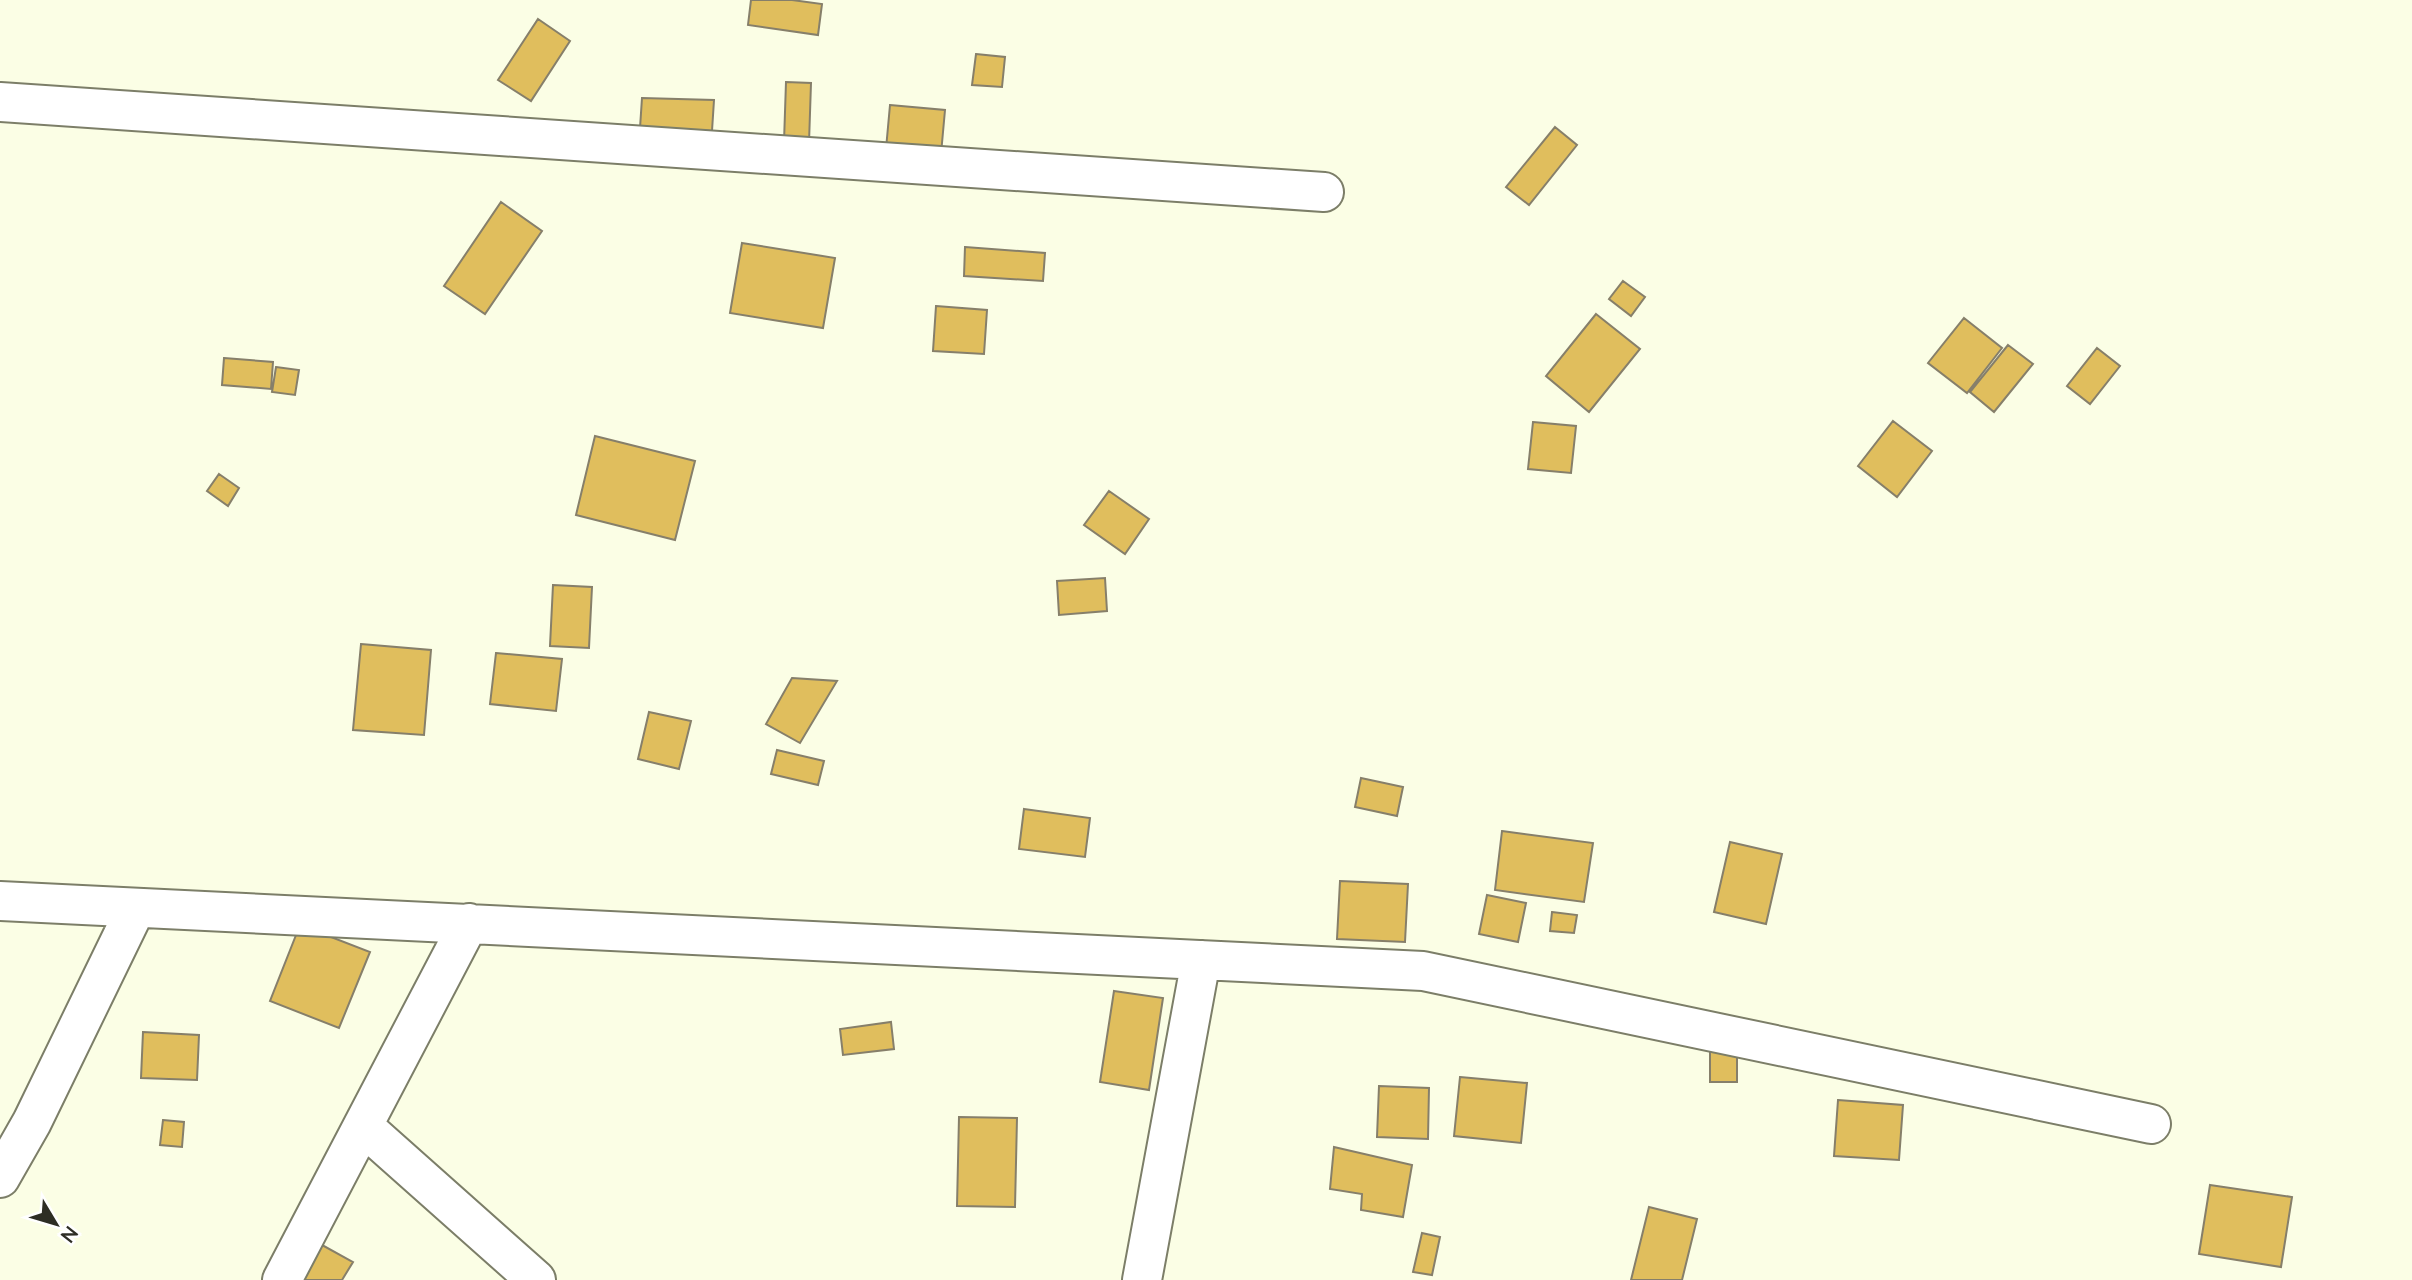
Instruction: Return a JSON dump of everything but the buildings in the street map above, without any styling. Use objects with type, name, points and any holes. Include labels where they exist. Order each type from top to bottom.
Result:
[{"type":"street","points":[[0,102],[1324,192]]},
{"type":"street","points":[[0,901],[1423,971],[2151,1124]]},
{"type":"street","points":[[0,1178],[32,1122],[136,908]]},
{"type":"street","points":[[282,1280],[469,923]]},
{"type":"street","points":[[1142,1280],[1201,960]]},
{"type":"street","points":[[364,1127],[536,1280]]}]
